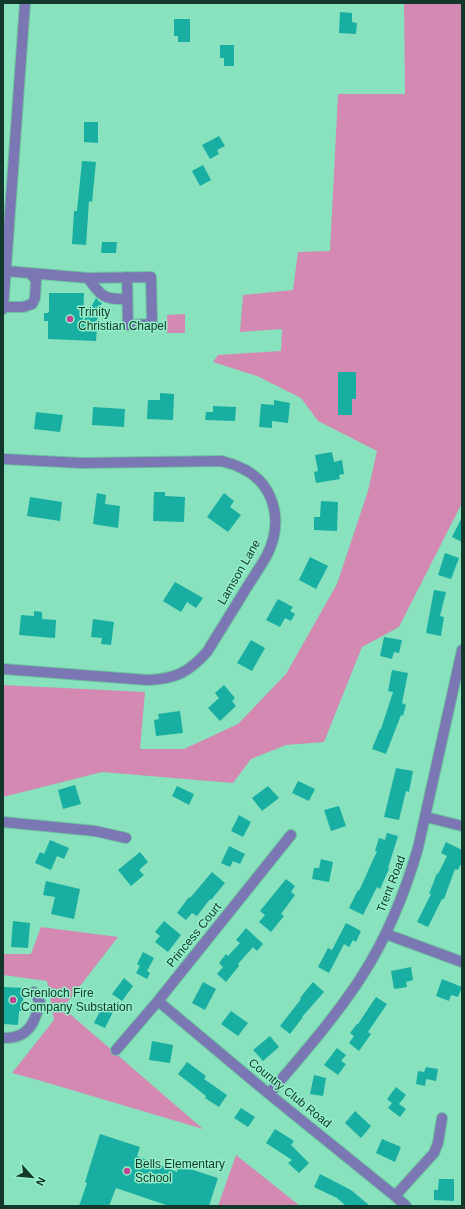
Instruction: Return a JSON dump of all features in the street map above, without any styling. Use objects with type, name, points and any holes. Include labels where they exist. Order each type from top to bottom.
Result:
[{"type":"street","points":[[25,3],[3,308],[23,307],[32,304],[35,298],[36,280],[30,273]]},
{"type":"street","points":[[6,271],[88,278],[127,277],[151,277],[152,324],[128,325],[127,277]]},
{"type":"street","points":[[88,278],[100,293],[107,298],[114,300],[127,299]]},
{"type":"street","name":"Lamson Lane","points":[[3,459],[82,463],[222,461],[238,466],[261,482],[274,505],[276,518],[275,532],[266,556],[207,652],[199,661],[177,676],[163,680],[147,680],[3,669]]},
{"type":"street","name":"Trent Road","points":[[269,1094],[337,1012],[362,975],[386,934],[399,905],[411,871],[426,816],[462,650]]},
{"type":"street","points":[[426,816],[462,826]]},
{"type":"street","points":[[3,822],[95,830],[126,838]]},
{"type":"street","name":"Princess Court","points":[[116,1050],[158,1001],[291,835]]},
{"type":"street","points":[[386,934],[462,962]]},
{"type":"street","points":[[3,1038],[18,1036],[27,1031],[36,1016],[40,1002],[34,992]]},
{"type":"street","name":"Country Club Road","points":[[158,1001],[269,1094],[396,1196],[406,1206]]},
{"type":"street","points":[[396,1196],[434,1153],[438,1143],[442,1118]]},
{"type":"shaded area","points":[[404,3],[462,3],[462,503],[399,627],[362,647],[324,742],[286,745],[251,759],[233,783],[102,772],[3,797],[3,685],[145,692],[140,749],[184,749],[238,724],[286,674],[337,584],[368,491],[377,451],[318,421],[301,398],[257,376],[213,362],[218,355],[281,351],[282,329],[240,332],[243,295],[293,290],[298,252],[330,251],[338,94],[405,94]]},
{"type":"shaded area","points":[[185,314],[185,333],[167,333],[167,315]]},
{"type":"shaded area","points":[[41,927],[118,937],[63,1008],[203,1129],[12,1073],[54,1020],[47,981],[3,975],[3,954],[31,954]]},
{"type":"shaded area","points":[[236,1155],[300,1206],[218,1206]]},
{"type":"building","points":[[340,12],[352,13],[352,22],[357,23],[356,34],[339,33]]},
{"type":"building","points":[[174,19],[190,19],[190,42],[178,42],[178,36],[174,36]]},
{"type":"building","points":[[220,45],[234,45],[234,66],[224,66],[224,58],[220,58]]},
{"type":"building","points":[[84,122],[98,122],[98,143],[84,142]]},
{"type":"building","points":[[219,136],[225,146],[217,150],[219,154],[210,159],[202,145]]},
{"type":"building","points":[[82,161],[96,162],[92,202],[89,201],[86,245],[72,244],[74,211],[77,211]]},
{"type":"building","points":[[203,165],[211,180],[200,186],[192,171]]},
{"type":"building","points":[[102,242],[117,242],[116,253],[101,253]]},
{"type":"building","name":"Trinity Christian Chapel","points":[[49,293],[84,293],[83,322],[96,298],[102,303],[98,310],[96,341],[48,339],[48,321],[44,321],[44,313],[48,313],[49,311]]},
{"type":"building","points":[[338,372],[356,372],[356,399],[352,399],[352,415],[338,415]]},
{"type":"building","points":[[160,393],[174,394],[173,420],[147,419],[148,400],[160,400]]},
{"type":"building","points":[[274,400],[290,403],[288,423],[272,421],[272,428],[259,427],[261,404],[274,405]]},
{"type":"building","points":[[213,406],[236,407],[235,421],[205,420],[206,412],[213,412]]},
{"type":"building","points":[[93,407],[125,409],[124,427],[92,425]]},
{"type":"building","points":[[36,412],[63,415],[60,432],[34,429]]},
{"type":"building","points":[[332,452],[334,462],[342,460],[344,474],[339,475],[340,479],[316,483],[314,472],[318,471],[315,455]]},
{"type":"building","points":[[154,492],[165,492],[165,496],[185,497],[184,522],[153,521]]},
{"type":"building","points":[[97,493],[106,495],[105,504],[120,506],[118,528],[93,524]]},
{"type":"building","points":[[224,493],[234,501],[230,507],[241,515],[228,532],[207,517]]},
{"type":"building","points":[[30,497],[62,502],[60,521],[27,516]]},
{"type":"building","points":[[321,501],[338,502],[337,531],[314,530],[314,517],[320,517]]},
{"type":"building","points":[[462,517],[462,542],[452,537]]},
{"type":"building","points":[[445,553],[459,558],[451,579],[438,575]]},
{"type":"building","points":[[310,557],[328,566],[316,589],[299,580]]},
{"type":"building","points":[[175,582],[203,598],[196,608],[187,602],[181,612],[163,601]]},
{"type":"building","points":[[434,590],[446,592],[440,616],[444,617],[441,636],[426,633]]},
{"type":"building","points":[[278,599],[293,607],[290,611],[295,614],[291,621],[285,618],[280,627],[266,620]]},
{"type":"building","points":[[34,611],[42,612],[42,619],[56,620],[55,638],[19,635],[21,615],[34,616]]},
{"type":"building","points":[[93,619],[114,622],[111,645],[101,644],[102,638],[91,637]]},
{"type":"building","points":[[384,637],[402,640],[399,653],[394,652],[392,659],[380,656]]},
{"type":"building","points":[[251,640],[265,648],[252,671],[237,663]]},
{"type":"building","points":[[392,670],[408,673],[402,703],[406,705],[403,716],[401,715],[386,754],[372,749],[381,729],[393,692],[388,691]]},
{"type":"building","points":[[224,685],[235,698],[232,701],[236,706],[220,721],[208,708],[219,698],[215,693]]},
{"type":"building","points":[[180,711],[183,733],[156,736],[154,720],[159,719],[158,714]]},
{"type":"building","points":[[396,768],[413,771],[409,792],[406,791],[399,820],[384,817]]},
{"type":"building","points":[[298,781],[315,789],[309,801],[292,793]]},
{"type":"building","points":[[75,785],[81,804],[63,809],[58,790]]},
{"type":"building","points":[[177,786],[194,794],[189,805],[172,796]]},
{"type":"building","points":[[268,786],[279,798],[262,811],[252,798]]},
{"type":"building","points":[[339,806],[346,826],[331,831],[324,810]]},
{"type":"building","points":[[239,815],[251,822],[243,837],[231,831]]},
{"type":"building","points":[[387,833],[398,836],[388,868],[389,869],[380,889],[377,887],[363,915],[349,908],[358,890],[359,891],[377,851],[375,851],[379,838],[385,840]]},
{"type":"building","points":[[50,840],[69,848],[64,859],[57,856],[51,870],[35,863],[40,852],[44,854]]},
{"type":"building","points":[[446,842],[462,850],[462,862],[458,870],[455,869],[444,899],[442,899],[428,927],[417,922],[431,894],[429,894],[437,873],[438,874],[447,856],[441,853]]},
{"type":"building","points":[[229,846],[245,854],[240,864],[233,861],[230,867],[221,863]]},
{"type":"building","points":[[140,852],[148,862],[139,870],[144,875],[131,886],[118,870]]},
{"type":"building","points":[[321,859],[333,862],[329,882],[312,879],[314,868],[319,868]]},
{"type":"building","points":[[212,872],[225,883],[197,916],[192,913],[186,920],[177,913],[189,897],[190,898]]},
{"type":"building","points":[[286,879],[295,886],[291,892],[295,895],[281,914],[284,916],[271,932],[259,922],[265,915],[260,911]]},
{"type":"building","points":[[46,881],[80,889],[74,919],[51,914],[55,897],[43,895]]},
{"type":"building","points":[[13,921],[30,923],[28,948],[11,947]]},
{"type":"building","points":[[164,921],[181,935],[168,952],[155,942],[160,936],[155,932]]},
{"type":"building","points":[[346,923],[361,931],[356,942],[353,940],[349,947],[344,944],[329,973],[318,967],[328,948],[332,950]]},
{"type":"building","points":[[246,928],[263,944],[257,951],[253,947],[238,964],[239,966],[226,982],[217,974],[223,967],[219,963],[226,954],[228,956],[240,943],[236,940]]},
{"type":"building","points":[[143,952],[154,958],[147,971],[150,973],[147,979],[136,973],[140,966],[137,964]]},
{"type":"building","points":[[411,967],[413,980],[406,982],[407,987],[394,989],[391,971]]},
{"type":"building","points":[[124,978],[133,986],[122,1001],[112,994]]},
{"type":"building","points":[[442,979],[462,987],[458,997],[451,995],[449,1001],[436,996]]},
{"type":"building","points":[[203,982],[216,989],[205,1010],[192,1003]]},
{"type":"building","points":[[313,982],[324,992],[302,1017],[290,1034],[280,1026]]},
{"type":"building","name":"Grenloch Fire Company Substation","points":[[3,987],[24,988],[22,1011],[19,1011],[18,1025],[3,1024]]},
{"type":"building","points":[[376,997],[387,1004],[368,1032],[371,1034],[359,1051],[349,1043],[354,1036],[350,1033],[358,1024]]},
{"type":"building","points":[[102,1007],[113,1012],[105,1028],[94,1023]]},
{"type":"building","points":[[231,1011],[248,1023],[238,1036],[221,1024]]},
{"type":"building","points":[[270,1036],[279,1047],[263,1061],[253,1050]]},
{"type":"building","points":[[152,1041],[173,1045],[170,1063],[149,1060]]},
{"type":"building","points":[[337,1048],[346,1055],[341,1061],[346,1064],[338,1075],[324,1065]]},
{"type":"building","points":[[187,1062],[206,1076],[204,1079],[227,1095],[219,1107],[205,1098],[206,1096],[178,1074]]},
{"type":"building","points":[[426,1067],[438,1069],[436,1081],[426,1079],[425,1086],[416,1084],[418,1071],[424,1072]]},
{"type":"building","points":[[314,1075],[326,1078],[323,1096],[310,1094]]},
{"type":"building","points":[[396,1087],[406,1095],[399,1104],[406,1109],[400,1117],[388,1108],[392,1103],[387,1099]]},
{"type":"building","points":[[241,1108],[255,1117],[248,1127],[234,1118]]},
{"type":"building","points":[[355,1111],[371,1126],[361,1138],[345,1123]]},
{"type":"building","points":[[275,1129],[294,1141],[291,1145],[309,1163],[299,1173],[288,1163],[292,1160],[266,1143]]},
{"type":"building","name":"Bells Elementary School","points":[[100,1134],[140,1147],[137,1156],[177,1172],[178,1167],[187,1168],[218,1178],[209,1206],[169,1206],[116,1188],[109,1206],[79,1206],[87,1183],[85,1182]]},
{"type":"building","points":[[382,1139],[401,1147],[395,1162],[376,1153]]},
{"type":"building","points":[[320,1174],[351,1190],[370,1206],[346,1206],[337,1198],[314,1187]]},
{"type":"building","points":[[439,1179],[454,1179],[454,1201],[434,1200],[434,1190],[438,1190]]},
{"type":"place","name":"Trinity Christian Chapel","points":[[70,319]]},
{"type":"place","name":"Grenloch Fire Company Substation","points":[[13,1000]]},
{"type":"place","name":"Bells Elementary School","points":[[127,1171]]}]
